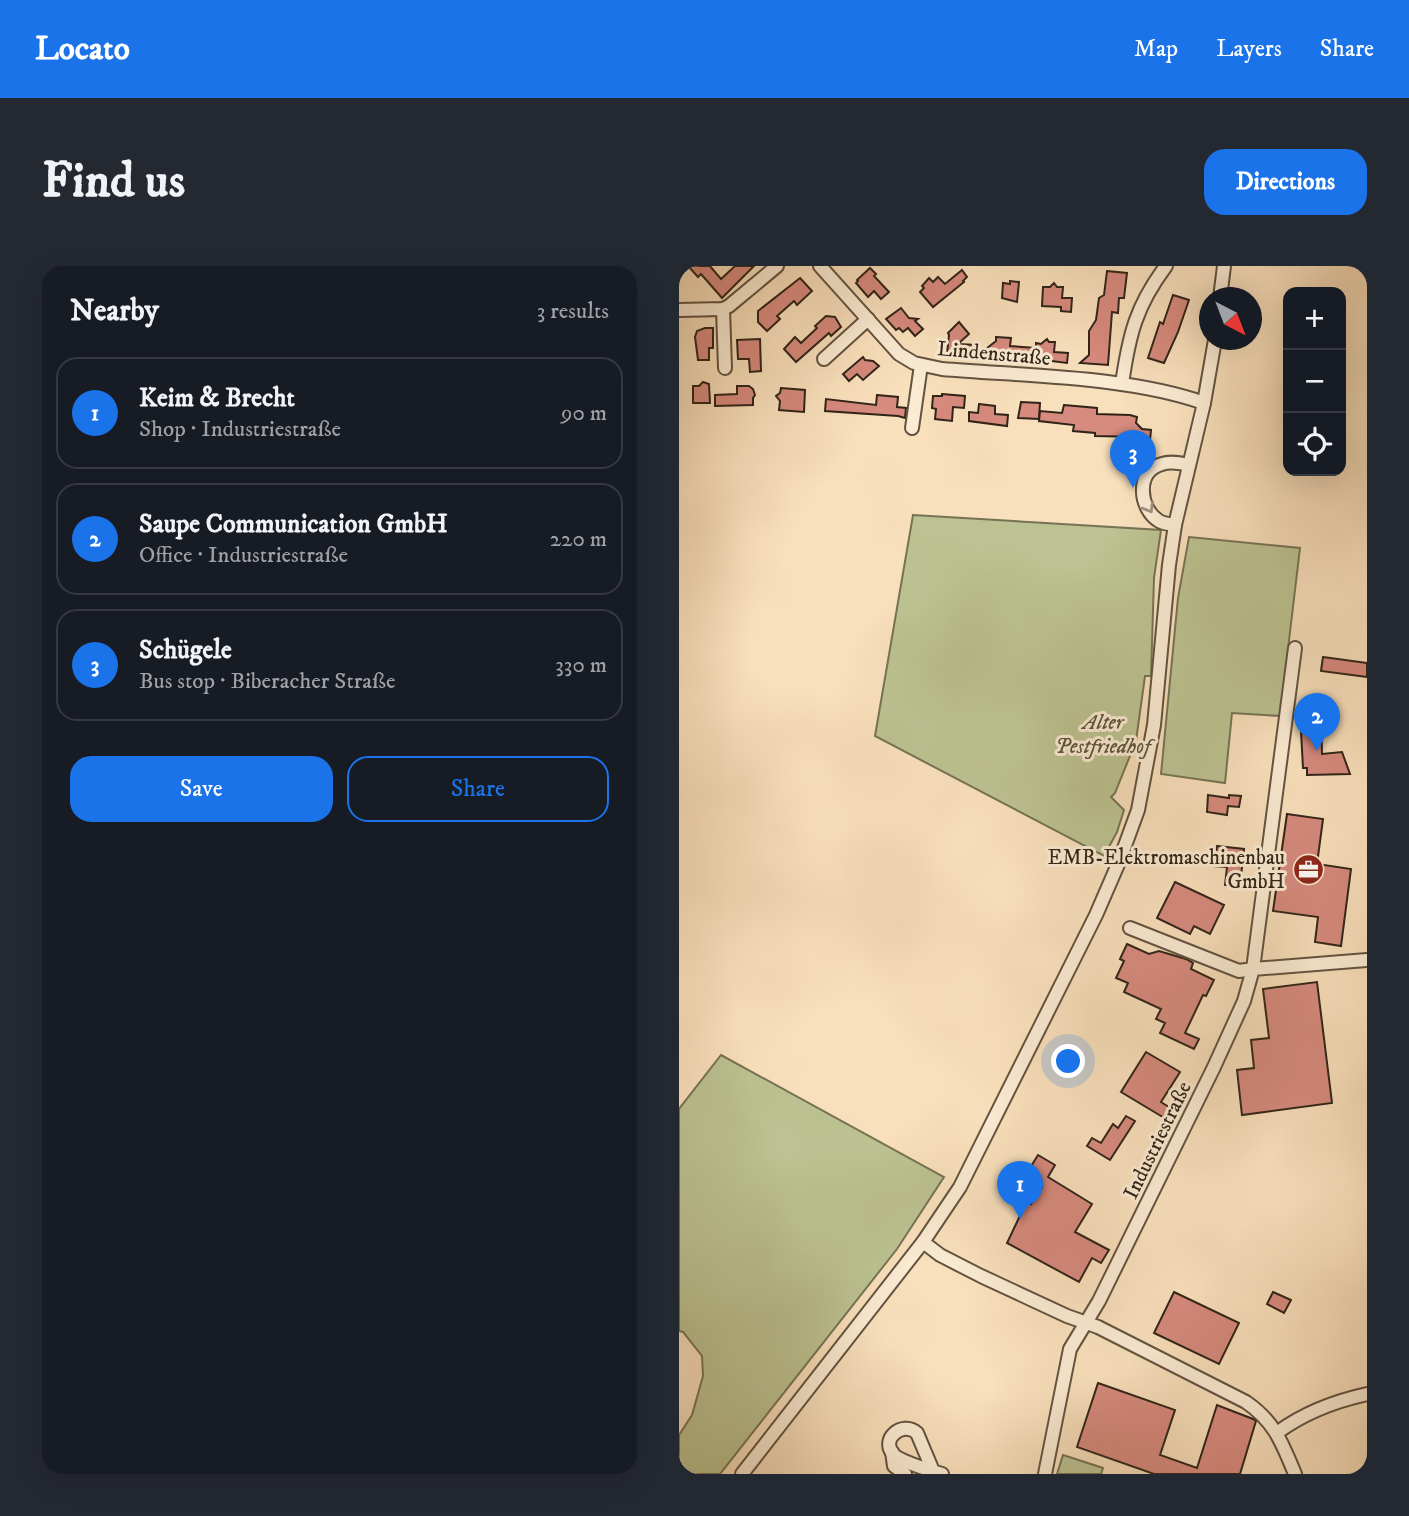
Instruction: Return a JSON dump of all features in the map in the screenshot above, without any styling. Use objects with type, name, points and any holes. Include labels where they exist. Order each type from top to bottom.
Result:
[{"type":"street","points":[[679,310],[723,309],[734,303],[777,266]]},
{"type":"street","name":"Lindenstraße","points":[[820,266],[898,354],[921,365],[1122,384],[1204,403]]},
{"type":"street","points":[[1221,287],[1224,266]]},
{"type":"street","points":[[1122,384],[1133,322],[1159,268]]},
{"type":"street","points":[[723,309],[725,368]]},
{"type":"street","points":[[824,359],[867,319]]},
{"type":"street","points":[[742,1474],[923,1242],[960,1187],[1096,915],[1119,862],[1138,810],[1154,725],[1165,599],[1175,525],[1204,403],[1213,350]]},
{"type":"street","points":[[912,428],[921,365]]},
{"type":"street","points":[[1175,525],[1161,523],[1152,515],[1144,502],[1143,486],[1150,471],[1162,464],[1189,465]]},
{"type":"street","name":"Industriestraße","points":[[1045,1474],[1070,1349],[1099,1301],[1244,1001],[1253,969],[1295,648]]},
{"type":"street","points":[[1130,928],[1238,971],[1367,960]]},
{"type":"street","points":[[923,1242],[940,1255],[981,1276],[1098,1327],[1246,1402],[1261,1413],[1277,1432],[1296,1474]]},
{"type":"street","points":[[1277,1432],[1294,1420],[1320,1408],[1367,1394]]},
{"type":"street","points":[[905,1474],[894,1466],[889,1440],[893,1434],[905,1427],[917,1433],[937,1472]]},
{"type":"street","points":[[892,1452],[897,1458],[937,1472]]},
{"type":"green space","name":"Alter Pestfriedhof","points":[[913,515],[1161,530],[1154,578],[1151,676],[1145,676],[1136,741],[1111,797],[1124,810],[1117,832],[1104,856],[875,736]]},
{"type":"green space","points":[[1189,537],[1300,548],[1280,716],[1232,713],[1225,783],[1161,774],[1178,598]]},
{"type":"green space","points":[[721,1055],[944,1177],[897,1249],[720,1474],[679,1474],[679,1435],[692,1415],[703,1376],[702,1356],[683,1332],[679,1331],[679,1109]]},
{"type":"green space","points":[[1063,1455],[1103,1468],[1101,1474],[1057,1474]]},
{"type":"building","points":[[688,266],[710,266],[721,279],[735,266],[754,266],[722,298],[701,274],[698,277]]},
{"type":"building","points":[[870,268],[889,292],[881,299],[874,291],[868,297],[856,283]]},
{"type":"building","points":[[962,270],[967,277],[964,282],[933,307],[920,292],[929,278],[933,282],[938,277],[945,284]]},
{"type":"building","points":[[1107,271],[1127,273],[1124,298],[1119,298],[1118,313],[1112,312],[1108,365],[1080,363],[1089,355],[1089,331],[1096,320],[1099,298],[1104,295]]},
{"type":"building","points":[[800,278],[812,291],[797,305],[794,301],[777,316],[780,319],[767,331],[758,322],[758,311]]},
{"type":"building","points":[[1010,281],[1019,282],[1017,302],[1002,298],[1003,283],[1010,284]]},
{"type":"building","points":[[1054,283],[1057,287],[1063,287],[1062,298],[1072,298],[1071,312],[1061,311],[1061,307],[1042,306],[1043,287],[1050,287]]},
{"type":"building","points":[[1173,295],[1189,300],[1164,363],[1148,358],[1160,322],[1163,324]]},
{"type":"building","points":[[901,308],[909,318],[918,319],[915,321],[923,329],[915,336],[908,328],[903,332],[899,328],[896,330],[886,319]]},
{"type":"building","points":[[826,316],[835,317],[841,327],[831,336],[829,333],[796,362],[784,349],[795,337],[801,343]]},
{"type":"building","points":[[959,322],[969,334],[958,344],[976,345],[975,356],[947,354],[948,333]]},
{"type":"building","points":[[713,328],[713,348],[709,348],[709,360],[698,360],[695,337],[697,331]]},
{"type":"building","points":[[996,337],[1011,338],[1010,346],[1036,348],[1036,343],[1041,344],[1047,339],[1049,342],[1055,342],[1054,352],[1068,353],[1067,363],[1011,356],[977,356],[996,341]]},
{"type":"building","points":[[760,339],[761,371],[750,372],[749,359],[738,359],[737,340]]},
{"type":"building","points":[[863,357],[879,366],[863,380],[857,374],[849,381],[843,374]]},
{"type":"building","points":[[703,382],[709,384],[710,403],[693,403],[693,386],[699,386]]},
{"type":"building","points":[[737,386],[749,386],[753,389],[753,405],[715,406],[715,395],[737,394]]},
{"type":"building","points":[[781,388],[805,390],[804,412],[779,410],[780,401],[776,396]]},
{"type":"building","points":[[877,395],[898,397],[897,407],[906,408],[905,418],[825,411],[826,399],[876,405]]},
{"type":"building","points":[[933,396],[965,396],[964,408],[953,407],[952,421],[935,419]]},
{"type":"building","points":[[1021,402],[1040,403],[1039,419],[1018,418]]},
{"type":"building","points":[[979,404],[995,406],[995,414],[1008,415],[1007,426],[969,421],[969,412],[978,413]]},
{"type":"building","points":[[1064,405],[1097,408],[1097,414],[1137,417],[1136,423],[1142,429],[1151,430],[1150,440],[1140,439],[1141,437],[1095,436],[1095,433],[1073,431],[1074,425],[1039,421],[1040,411],[1062,413]]},
{"type":"building","points":[[1323,657],[1367,663],[1367,677],[1321,671]]},
{"type":"building","points":[[1321,712],[1322,754],[1342,752],[1350,774],[1307,775],[1307,768],[1303,768],[1300,713]]},
{"type":"building","points":[[1208,795],[1229,798],[1229,795],[1241,796],[1239,807],[1228,806],[1227,815],[1207,812]]},
{"type":"building","points":[[1287,814],[1323,819],[1317,864],[1351,869],[1341,946],[1315,942],[1318,917],[1273,911]]},
{"type":"building","points":[[1217,846],[1244,849],[1241,876],[1254,877],[1252,889],[1225,885],[1227,867],[1214,866]]},
{"type":"building","points":[[1175,882],[1224,905],[1210,934],[1194,926],[1190,934],[1157,918]]},
{"type":"building","points":[[1127,944],[1149,954],[1159,951],[1186,959],[1193,963],[1191,969],[1214,980],[1206,996],[1203,995],[1185,1033],[1199,1039],[1194,1049],[1160,1033],[1165,1023],[1156,1019],[1161,1009],[1124,992],[1128,983],[1116,978],[1124,961],[1120,959]]},
{"type":"building","points":[[1317,982],[1332,1103],[1242,1115],[1237,1070],[1254,1068],[1251,1040],[1269,1038],[1263,989]]},
{"type":"building","points":[[1146,1052],[1180,1072],[1161,1102],[1172,1109],[1166,1119],[1121,1092]]},
{"type":"building","points":[[1126,1116],[1135,1121],[1110,1160],[1087,1146],[1092,1138],[1101,1143],[1113,1124],[1118,1128]]},
{"type":"building","points":[[1038,1155],[1055,1165],[1048,1177],[1092,1204],[1075,1232],[1109,1250],[1101,1263],[1092,1258],[1079,1282],[1007,1243],[1027,1201],[1031,1204],[1042,1187],[1025,1176]]},
{"type":"building","points":[[1174,1292],[1239,1323],[1219,1364],[1154,1333]]},
{"type":"building","points":[[1273,1292],[1291,1300],[1284,1313],[1267,1304]]},
{"type":"building","points":[[1098,1383],[1175,1410],[1160,1455],[1197,1468],[1217,1405],[1253,1419],[1256,1421],[1240,1474],[1154,1474],[1077,1447]]},
{"type":"place","name":"Schügele","points":[[1133,488]]},
{"type":"place","name":"Saupe Communication GmbH","points":[[1317,751]]},
{"type":"place","name":"EMB-Elektromaschinenbau GmbH","points":[[1308,869]]},
{"type":"place","name":"Keim & Brecht","points":[[1020,1219]]}]
